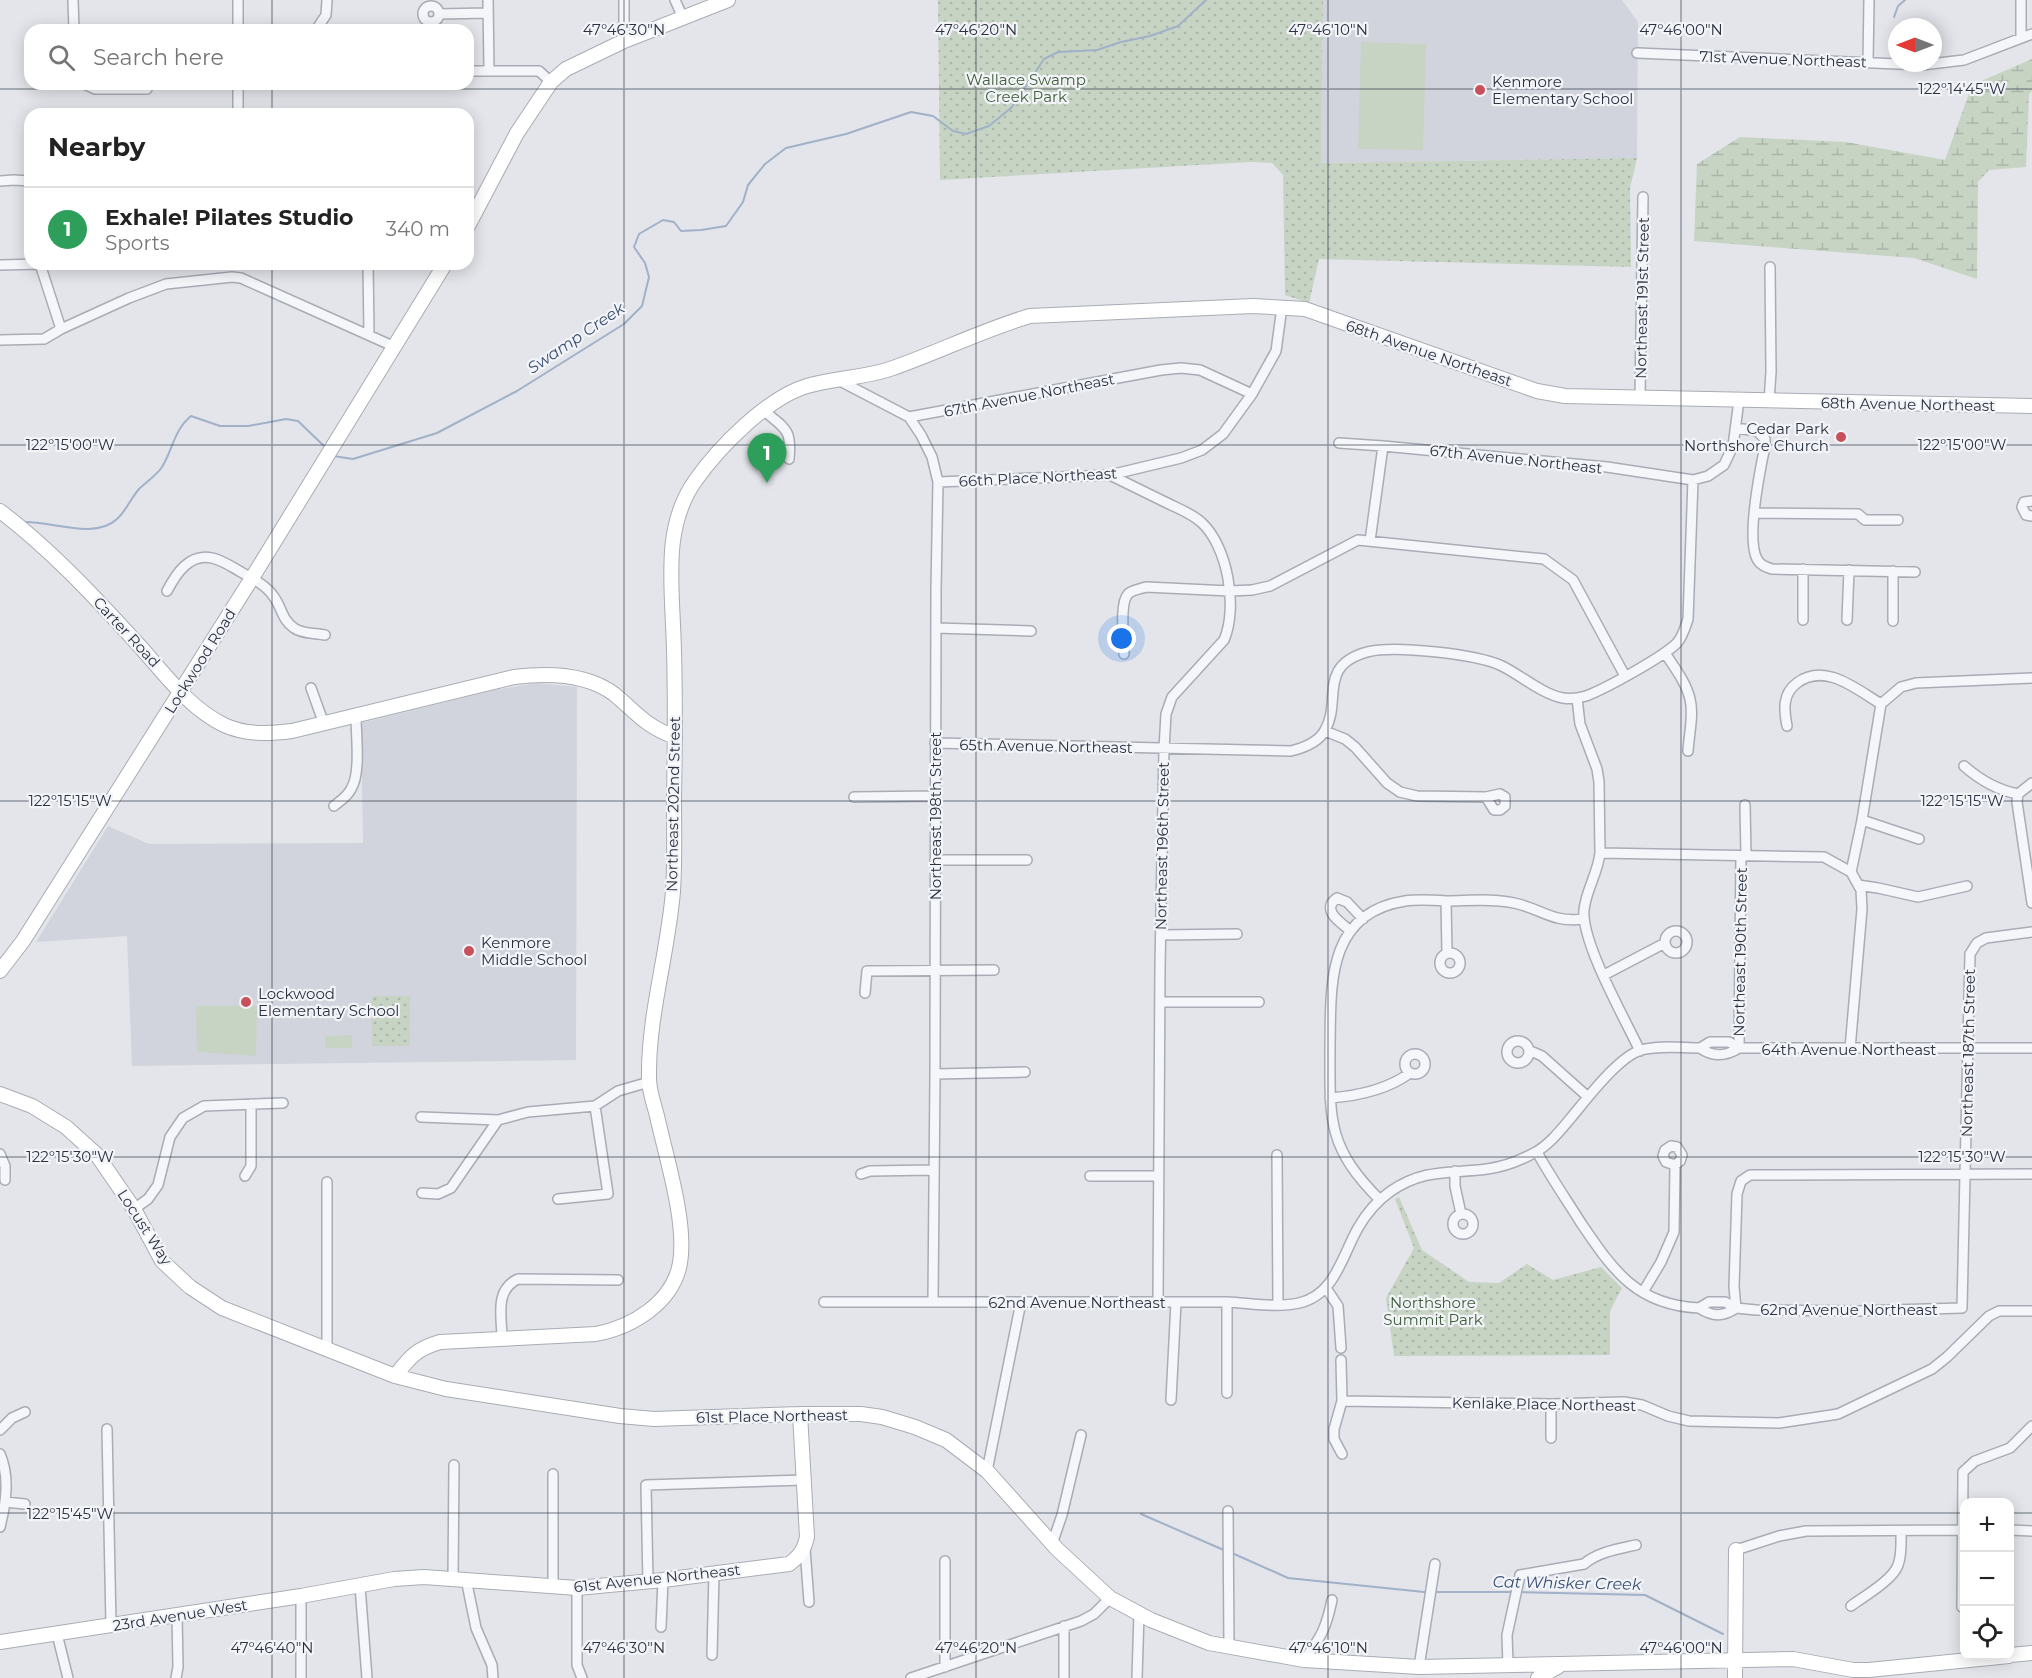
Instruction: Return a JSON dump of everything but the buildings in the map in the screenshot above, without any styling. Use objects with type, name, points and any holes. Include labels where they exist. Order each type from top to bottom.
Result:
[{"type":"street","points":[[73,0],[74,24]]},
{"type":"street","points":[[238,0],[238,24]]},
{"type":"street","points":[[320,24],[326,15],[327,0]]},
{"type":"street","points":[[488,0],[489,71]]},
{"type":"street","points":[[624,0],[624,41]]},
{"type":"street","points":[[675,0],[683,18]]},
{"type":"street","points":[[474,215],[537,100],[551,82],[566,69],[624,41],[728,0]]},
{"type":"street","points":[[1868,62],[1869,0]]},
{"type":"street","points":[[2021,0],[2021,38]]},
{"type":"street","points":[[440,14],[488,13]]},
{"type":"street","name":"71st Avenue Northeast","points":[[1637,52],[1922,65],[1964,60],[2032,34]]},
{"type":"street","points":[[474,71],[539,71],[551,82]]},
{"type":"street","points":[[238,90],[238,108]]},
{"type":"street","points":[[0,181],[24,181]]},
{"type":"street","name":"Northeast 191st Street","points":[[1641,398],[1643,197]]},
{"type":"street","points":[[0,265],[24,264]]},
{"type":"street","points":[[1769,401],[1770,267]]},
{"type":"street","points":[[42,270],[61,329]]},
{"type":"street","points":[[368,270],[369,334]]},
{"type":"street","name":"Lockwood Road","points":[[3,962],[181,692],[441,270]]},
{"type":"street","points":[[0,340],[44,339],[129,298],[166,284],[218,277],[242,278],[395,347]]},
{"type":"street","name":"68th Avenue Northeast","points":[[838,380],[890,369],[997,325],[1029,316],[1253,306],[1305,309],[1537,391],[1565,396],[2032,406]]},
{"type":"street","name":"66th Place Northeast","points":[[939,482],[1110,475],[1181,458],[1202,450],[1223,434],[1251,394],[1276,351],[1282,307]]},
{"type":"street","name":"67th Avenue Northeast","points":[[909,417],[1181,368],[1200,370],[1251,394]]},
{"type":"street","points":[[838,380],[909,417]]},
{"type":"street","name":"Northeast 202nd Street","points":[[502,1339],[596,1334],[611,1331],[628,1323],[658,1303],[674,1281],[680,1265],[679,1215],[649,1082],[650,1047],[656,998],[673,889],[675,737],[672,539],[677,514],[696,479],[728,442],[782,396],[807,386],[838,380]]},
{"type":"street","points":[[1486,797],[1417,795],[1400,792],[1387,783],[1355,747],[1345,739],[1325,731],[1329,719],[1332,690],[1338,673],[1355,657],[1378,650],[1444,654],[1485,660],[1504,667],[1552,695],[1577,698],[1593,693],[1665,653],[1678,642],[1688,619],[1693,480],[1708,476],[1724,465],[1730,454],[1740,400]]},
{"type":"street","points":[[763,410],[788,432],[789,459]]},
{"type":"street","name":"Northeast 198th Street","points":[[909,417],[932,457],[939,482],[935,743],[933,1302]]},
{"type":"street","points":[[1736,428],[1758,431],[1765,439],[1755,495],[1754,547],[1761,565],[1772,569],[1915,572]]},
{"type":"street","name":"67th Avenue Northeast","points":[[1339,444],[1607,467],[1693,480]]},
{"type":"street","points":[[1370,541],[1383,446]]},
{"type":"street","name":"Northeast 196th Street","points":[[1110,475],[1190,514],[1203,524],[1211,535],[1227,569],[1230,591],[1228,629],[1224,640],[1172,697],[1166,714],[1160,1002],[1158,1302]]},
{"type":"street","points":[[2032,501],[2024,502],[2022,507],[2025,515],[2032,516]]},
{"type":"street","name":"Carter Road","points":[[0,511],[35,537],[88,590],[196,707],[222,724],[240,731],[274,733],[324,724],[514,677],[537,674],[587,681],[611,692],[647,724],[675,737]]},
{"type":"street","points":[[1755,513],[1858,514],[1865,520],[1898,520]]},
{"type":"street","points":[[1124,654],[1123,604],[1128,594],[1146,587],[1230,591],[1270,586],[1358,540],[1544,559],[1573,580],[1625,676]]},
{"type":"street","points":[[167,591],[177,571],[187,563],[205,557],[214,558],[252,578],[274,597],[281,614],[291,627],[297,631],[325,635]]},
{"type":"street","points":[[1803,569],[1803,621]]},
{"type":"street","points":[[1847,620],[1849,570]]},
{"type":"street","points":[[1893,571],[1893,621]]},
{"type":"street","points":[[936,628],[1031,631]]},
{"type":"street","points":[[1665,653],[1685,685],[1691,700],[1688,751]]},
{"type":"street","points":[[1787,726],[1784,708],[1787,695],[1794,685],[1806,677],[1820,674],[1834,677],[1881,704]]},
{"type":"street","points":[[1851,872],[1881,704],[1901,687],[1916,683],[2032,678]]},
{"type":"street","points":[[311,688],[324,724]]},
{"type":"street","points":[[1341,1348],[1338,1306],[1326,1288],[1334,1277],[1359,1227],[1380,1200],[1413,1179],[1429,1174],[1504,1166],[1536,1152],[1563,1127],[1621,1063],[1640,1051],[1591,947],[1584,919],[1586,902],[1600,853],[1599,782],[1597,770],[1580,724],[1577,698]]},
{"type":"street","points":[[334,806],[353,788],[356,777],[356,717]]},
{"type":"street","name":"65th Avenue Northeast","points":[[935,743],[1291,751],[1304,747],[1319,738],[1325,731]]},
{"type":"street","points":[[1964,766],[1977,778],[2005,792],[2018,794],[2032,783]]},
{"type":"street","points":[[2018,794],[2017,808],[2032,903]]},
{"type":"street","points":[[854,797],[935,796]]},
{"type":"street","name":"Northeast 190th Street","points":[[1739,1048],[1744,805]]},
{"type":"street","points":[[1862,820],[1919,839]]},
{"type":"street","points":[[1600,853],[1824,857],[1851,872],[1861,890],[1862,909],[1850,1049]]},
{"type":"street","points":[[935,860],[1027,860]]},
{"type":"street","points":[[1858,885],[1918,897],[1966,886]]},
{"type":"street","points":[[1351,931],[1331,913],[1332,901],[1337,898],[1343,899],[1363,919]]},
{"type":"street","points":[[1380,1200],[1353,1171],[1338,1144],[1332,1121],[1330,1098],[1331,984],[1341,945],[1351,931],[1363,919],[1379,909],[1397,902],[1416,900],[1512,902],[1561,920],[1584,919]]},
{"type":"street","points":[[1446,901],[1447,953]]},
{"type":"street","name":"Northeast 187th Street","points":[[1962,1308],[1969,962],[1977,943],[1986,938],[2032,932]]},
{"type":"street","points":[[1161,935],[1238,934]]},
{"type":"street","points":[[1604,975],[1665,943]]},
{"type":"street","points":[[865,993],[867,971],[994,970]]},
{"type":"street","points":[[1160,1002],[1259,1002]]},
{"type":"street","name":"64th Avenue Northeast","points":[[1640,1051],[1700,1048],[1710,1042],[1729,1042],[1739,1048],[2032,1048]]},
{"type":"street","points":[[1529,1052],[1542,1056],[1588,1097]]},
{"type":"street","points":[[935,1074],[1025,1072]]},
{"type":"street","points":[[1330,1098],[1360,1094],[1410,1073]]},
{"type":"street","points":[[421,1117],[498,1120],[528,1112],[595,1106],[618,1091],[649,1082]]},
{"type":"street","name":"Locust Way","points":[[0,1094],[32,1106],[66,1127],[97,1155],[134,1209],[162,1261],[190,1287],[222,1308],[371,1367]]},
{"type":"street","points":[[134,1209],[148,1199],[158,1185],[170,1137],[183,1118],[204,1106],[283,1103]]},
{"type":"street","points":[[245,1176],[251,1166],[251,1104]]},
{"type":"street","points":[[558,1199],[608,1194],[595,1106]]},
{"type":"street","points":[[422,1193],[438,1194],[451,1188],[498,1120]]},
{"type":"street","name":"62nd Avenue Northeast","points":[[1536,1152],[1608,1262],[1622,1278],[1664,1303],[1699,1308],[1709,1302],[1725,1302],[1736,1308],[1857,1311],[1962,1308]]},
{"type":"street","points":[[0,1154],[5,1166],[5,1180]]},
{"type":"street","points":[[1277,1155],[1278,1304]]},
{"type":"street","points":[[1643,1292],[1661,1262],[1674,1232],[1675,1165]]},
{"type":"street","points":[[861,1174],[870,1171],[933,1170]]},
{"type":"street","points":[[1455,1171],[1455,1186],[1461,1214]]},
{"type":"street","points":[[1736,1308],[1734,1287],[1737,1204],[1739,1185],[1744,1178],[1756,1174],[2032,1174]]},
{"type":"street","points":[[1090,1176],[1159,1176]]},
{"type":"street","points":[[327,1182],[327,1349]]},
{"type":"street","points":[[395,1376],[412,1355],[424,1347],[440,1342],[502,1339],[501,1294],[510,1283],[518,1279],[618,1280]]},
{"type":"street","name":"62nd Avenue Northeast","points":[[824,1302],[1278,1304],[1304,1302],[1326,1288]]},
{"type":"street","points":[[987,1471],[1021,1302]]},
{"type":"street","points":[[1171,1400],[1176,1302]]},
{"type":"street","points":[[1227,1302],[1227,1393]]},
{"type":"street","name":"Kenlake Place Northeast","points":[[1342,1401],[1551,1404],[1624,1402],[1642,1405],[1668,1416],[1688,1420],[1779,1423],[1838,1414],[1932,1369],[1989,1316],[1999,1311],[2032,1311]]},
{"type":"street","points":[[1341,1360],[1342,1401],[1334,1429],[1334,1439],[1342,1454]]},
{"type":"street","name":"61st Place Northeast","points":[[371,1367],[395,1376],[446,1389],[620,1416],[654,1419],[861,1414],[882,1416],[915,1426],[946,1440],[987,1471],[1052,1544],[1110,1598]]},
{"type":"street","points":[[1551,1404],[1551,1438]]},
{"type":"street","points":[[0,1430],[12,1418],[25,1412]]},
{"type":"street","points":[[800,1414],[805,1480],[807,1537],[805,1549],[809,1602]]},
{"type":"street","points":[[1963,1498],[1963,1472],[1975,1461],[2010,1448],[2032,1426]]},
{"type":"street","points":[[107,1429],[111,1626]]},
{"type":"street","points":[[1052,1544],[1062,1515],[1081,1435]]},
{"type":"street","points":[[0,1454],[6,1473],[5,1502],[0,1527]]},
{"type":"street","points":[[454,1465],[459,1579],[492,1665],[493,1678]]},
{"type":"street","points":[[553,1474],[553,1587]]},
{"type":"street","points":[[648,1582],[646,1485],[805,1480]]},
{"type":"street","points":[[5,1502],[25,1504]]},
{"type":"street","points":[[1228,1511],[1229,1647]]},
{"type":"street","points":[[1735,1678],[1736,1550],[1779,1536],[1806,1531],[1838,1529],[1960,1530]]},
{"type":"street","points":[[2014,1530],[2032,1531]]},
{"type":"street","points":[[1851,1606],[1889,1577],[1897,1568],[1900,1557],[1901,1531]]},
{"type":"street","points":[[1508,1672],[1507,1635],[1520,1575],[1584,1564],[1590,1558],[1602,1553],[1636,1545]]},
{"type":"street","name":"61st Avenue Northeast","points":[[360,1586],[408,1578],[459,1579],[577,1588],[648,1582],[789,1564],[805,1549]]},
{"type":"street","points":[[1962,1606],[1963,1552]]},
{"type":"street","points":[[945,1561],[945,1667]]},
{"type":"street","points":[[1419,1667],[1435,1564]]},
{"type":"street","points":[[712,1655],[714,1574]]},
{"type":"street","points":[[661,1627],[663,1580]]},
{"type":"street","points":[[360,1586],[367,1678]]},
{"type":"street","name":"23rd Avenue West","points":[[0,1642],[360,1586]]},
{"type":"street","points":[[577,1588],[577,1665],[582,1678]]},
{"type":"street","points":[[301,1596],[301,1678]]},
{"type":"street","points":[[910,1678],[1081,1621],[1094,1614],[1110,1598],[1209,1643],[1304,1660],[1508,1672],[1564,1664],[1793,1659],[1853,1670],[1869,1670],[1969,1660]]},
{"type":"street","points":[[1304,1660],[1323,1634],[1332,1600]]},
{"type":"street","points":[[1137,1678],[1139,1613]]},
{"type":"street","points":[[176,1678],[178,1667],[177,1615]]},
{"type":"street","points":[[1064,1626],[1064,1678]]},
{"type":"street","points":[[57,1634],[68,1678]]},
{"type":"street","points":[[2014,1655],[2032,1653]]},
{"type":"street","points":[[1538,1678],[1564,1664]]},
{"type":"shaded area","name":"Kenmore Elementary School","points":[[1323,0],[1622,0],[1638,22],[1637,158],[1321,163]]},
{"type":"shaded area","points":[[537,683],[577,687],[576,1060],[132,1066],[127,936],[36,942],[108,826],[149,844],[363,843],[361,723],[494,690]]},
{"type":"green space","name":"Wallace Swamp Creek Park","points":[[938,0],[1323,0],[1321,163],[1637,158],[1630,188],[1631,267],[1319,259],[1309,303],[1285,295],[1283,175],[1272,163],[1251,162],[940,180]]},
{"type":"green space","points":[[1361,42],[1426,44],[1423,150],[1358,149]]},
{"type":"green space","points":[[2032,59],[2026,167],[1989,170],[1978,182],[1977,279],[1914,258],[1694,241],[1697,164],[1740,137],[1846,142],[1945,160],[1972,85]]},
{"type":"green space","points":[[372,996],[410,996],[410,1046],[372,1046]]},
{"type":"green space","points":[[196,1006],[257,1006],[256,1056],[197,1052]]},
{"type":"green space","points":[[352,1035],[352,1048],[325,1048],[325,1036]]},
{"type":"green space","name":"Northshore Summit Park","points":[[1399,1197],[1422,1250],[1469,1282],[1499,1283],[1527,1264],[1553,1280],[1601,1267],[1622,1288],[1610,1311],[1610,1355],[1394,1356],[1386,1298],[1414,1248],[1395,1199]]},
{"type":"waterway","name":"Swamp Creek","points":[[333,456],[353,459],[437,433],[517,391],[624,324],[642,306],[649,277],[645,263],[634,247],[639,234],[663,220],[674,222],[681,231],[726,226],[743,202],[748,185],[765,164],[786,148],[846,134],[911,112],[933,116],[953,131],[966,134],[989,126],[1012,107],[1044,59],[1058,52],[1097,50],[1178,26],[1206,0]]},
{"type":"waterway","points":[[1894,17],[1898,6],[1905,0]]},
{"type":"waterway","name":"Swamp Creek","points":[[24,522],[85,529],[108,525],[120,516],[139,489],[160,470],[181,427],[191,416],[220,426],[248,426],[286,419],[298,421],[325,447]]},
{"type":"waterway","name":"Cat Whisker Creek","points":[[1141,1514],[1226,1551]]},
{"type":"waterway","name":"Cat Whisker Creek","points":[[1232,1553],[1288,1578],[1424,1592]]},
{"type":"waterway","name":"Cat Whisker Creek","points":[[1437,1592],[1512,1592]]},
{"type":"waterway","name":"Cat Whisker Creek","points":[[1518,1592],[1645,1595],[1723,1634]]},
{"type":"place","name":"Kenmore Elementary School","points":[[1480,90]]},
{"type":"place","name":"Cedar Park Northshore Church","points":[[1841,437]]},
{"type":"place","name":"Exhale! Pilates Studio","points":[[767,483]]},
{"type":"place","name":"Kenmore Middle School","points":[[469,951]]},
{"type":"place","name":"Lockwood Elementary School","points":[[246,1002]]}]
